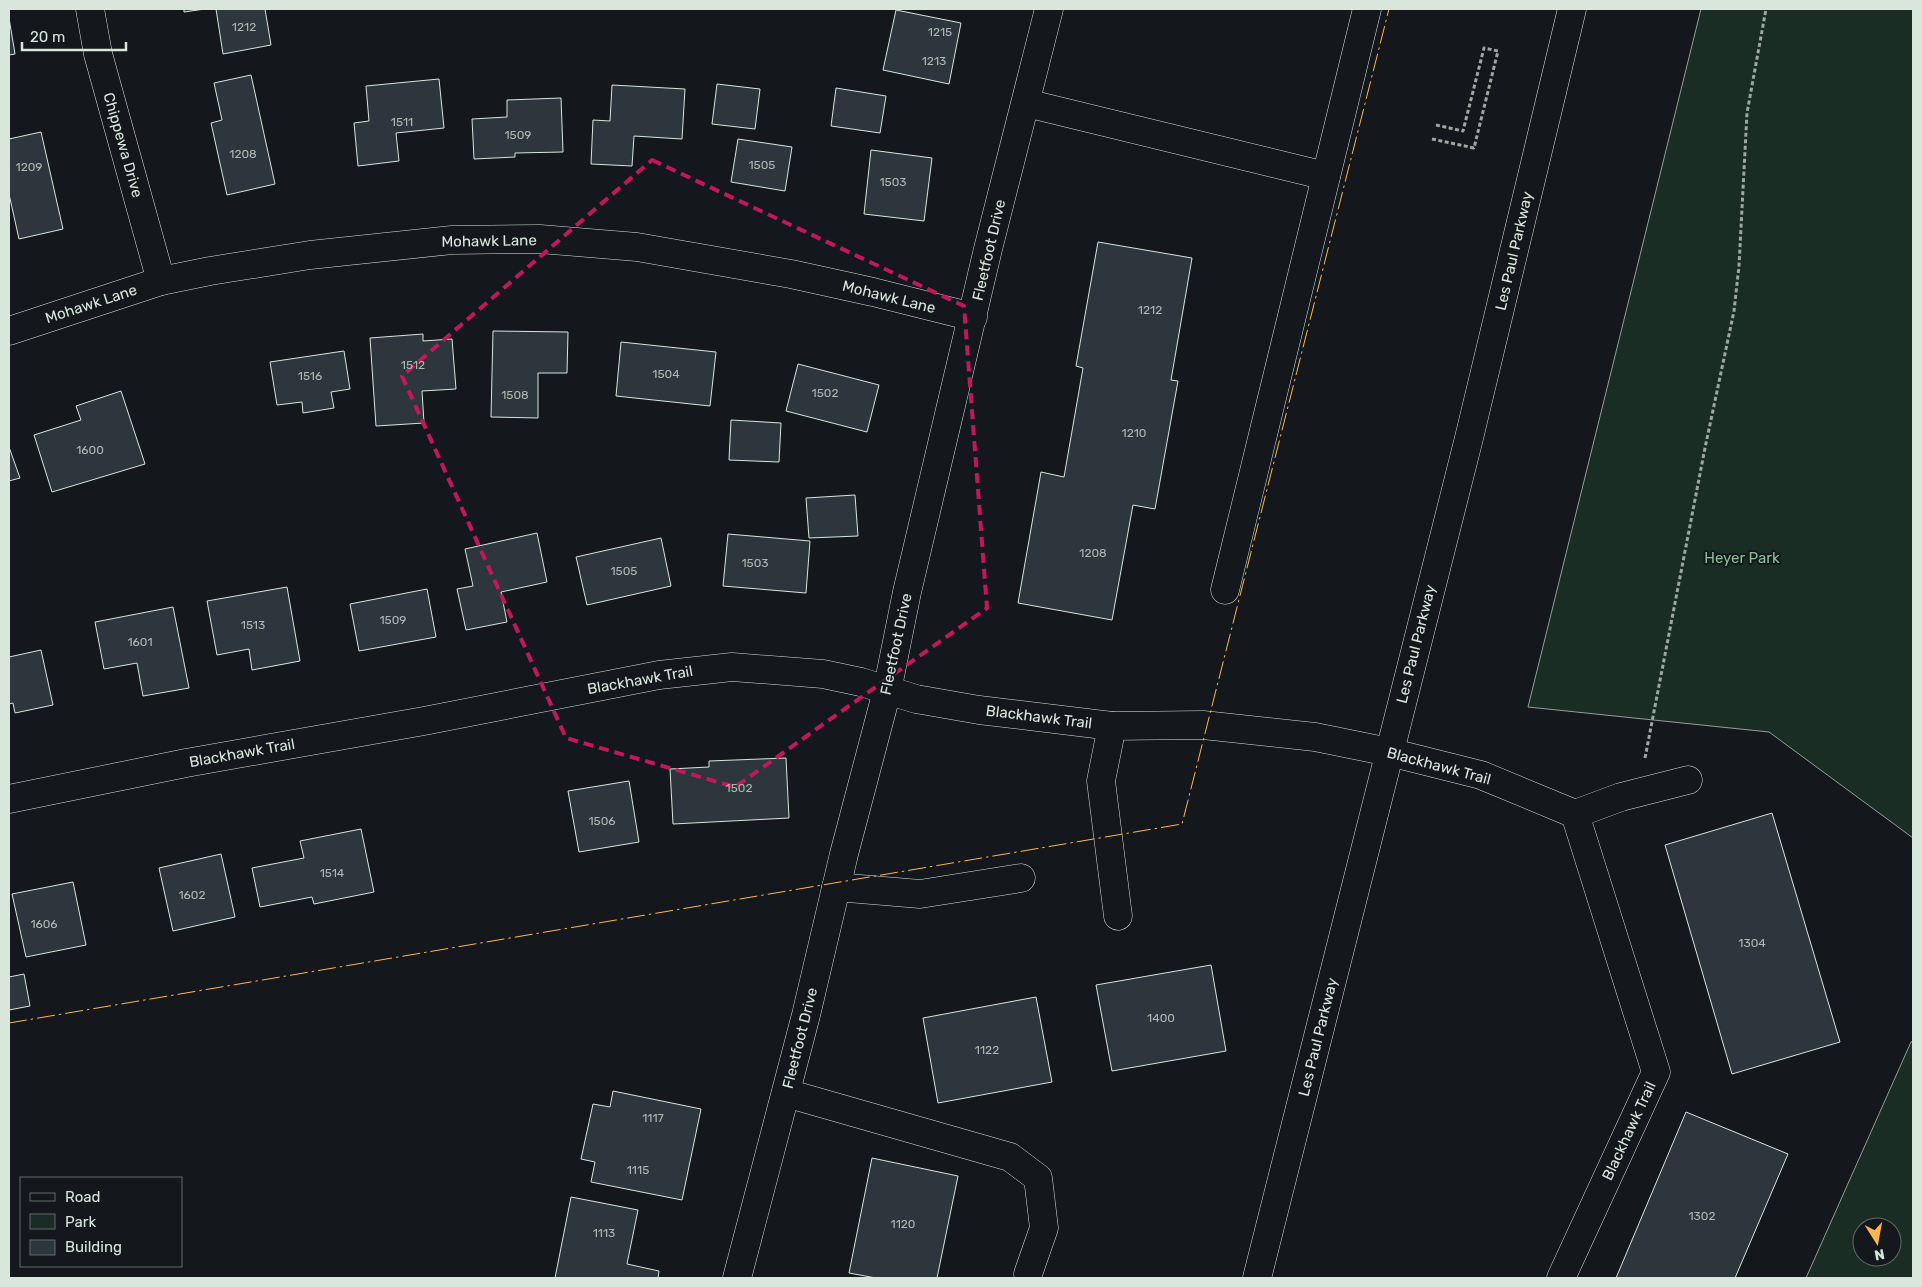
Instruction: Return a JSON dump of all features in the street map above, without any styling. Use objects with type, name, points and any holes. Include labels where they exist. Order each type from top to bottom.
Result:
[{"type":"street","name":"Chippewa Drive","points":[[90,9],[98,54],[161,281]]},
{"type":"street","name":"Fleetfoot Drive","points":[[737,1278],[786,1093],[836,887],[887,691],[907,592],[1049,9]]},
{"type":"street","points":[[1225,590],[1367,9]]},
{"type":"street","name":"Les Paul Parkway","points":[[1257,1278],[1469,438],[1572,9]]},
{"type":"street","points":[[1026,103],[1326,176]]},
{"type":"street","name":"Mohawk Lane","points":[[9,331],[161,281],[310,255],[452,240],[540,239],[637,247],[782,272],[973,317]]},
{"type":"street","name":"Blackhawk Trail","points":[[9,799],[186,763],[424,721],[668,674],[732,667],[823,674],[861,682],[916,700],[979,710],[1112,726],[1203,725],[1315,737],[1389,752],[1481,775],[1575,814],[1656,1072],[1561,1278]]},
{"type":"street","points":[[1112,726],[1101,781],[1118,916]]},
{"type":"street","points":[[1575,814],[1621,797],[1688,780]]},
{"type":"street","points":[[836,887],[920,894],[1021,878]]},
{"type":"street","points":[[786,1093],[1010,1157],[1038,1178],[1044,1228],[1028,1274]]},
{"type":"path","points":[[1645,791],[1645,756],[1704,448],[1734,311],[1741,238],[1746,113],[1766,9]]},
{"type":"path","points":[[1432,139],[1474,148],[1498,51],[1484,48],[1463,131],[1436,126]]},
{"type":"highlighted area","points":[[652,160],[964,306],[987,608],[735,787],[566,738],[402,376]]},
{"type":"green space","name":"Heyer Park","points":[[1701,9],[1913,9],[1913,838],[1769,732],[1528,707]]},
{"type":"green space","points":[[1913,1041],[1913,1278],[1806,1278],[1911,1042]]},
{"type":"building","points":[[184,9],[205,9],[184,12]]},
{"type":"building","points":[[216,9],[265,9],[271,45],[223,54]]},
{"type":"building","points":[[896,10],[961,23],[949,84],[883,70]]},
{"type":"building","points":[[9,18],[15,54],[9,55]]},
{"type":"building","points":[[251,75],[275,184],[227,195],[211,123],[222,120],[214,83]]},
{"type":"building","points":[[439,79],[444,128],[396,133],[399,161],[358,166],[354,123],[369,121],[366,86]]},
{"type":"building","points":[[717,84],[760,89],[755,129],[712,124]]},
{"type":"building","points":[[612,85],[685,89],[682,139],[634,136],[632,166],[591,164],[593,120],[610,121]]},
{"type":"building","points":[[836,88],[886,96],[880,133],[831,126]]},
{"type":"building","points":[[561,98],[563,152],[515,153],[515,157],[474,159],[472,119],[507,117],[507,100]]},
{"type":"building","points":[[41,132],[63,229],[19,239],[9,194],[9,139]]},
{"type":"building","points":[[738,139],[792,147],[785,191],[731,182]]},
{"type":"building","points":[[871,150],[932,158],[924,221],[864,214]]},
{"type":"building","points":[[1098,242],[1192,258],[1171,380],[1178,381],[1155,509],[1133,505],[1112,620],[1018,603],[1041,472],[1064,477],[1083,368],[1076,366]]},
{"type":"building","points":[[493,331],[568,332],[567,373],[538,373],[538,418],[491,417]]},
{"type":"building","points":[[423,334],[423,341],[452,339],[456,389],[422,391],[424,423],[376,426],[370,338]]},
{"type":"building","points":[[621,342],[716,352],[710,406],[616,396]]},
{"type":"building","points":[[344,351],[350,389],[331,392],[334,408],[303,413],[302,402],[277,405],[270,362]]},
{"type":"building","points":[[798,364],[879,385],[867,432],[786,411]]},
{"type":"building","points":[[121,391],[145,464],[52,492],[34,435],[81,420],[76,406]]},
{"type":"building","points":[[731,420],[781,423],[779,462],[729,460]]},
{"type":"building","points":[[9,447],[20,478],[9,481]]},
{"type":"building","points":[[855,495],[858,536],[809,538],[806,498]]},
{"type":"building","points":[[537,533],[547,582],[501,592],[507,622],[466,630],[457,589],[473,586],[465,549]]},
{"type":"building","points":[[728,534],[810,541],[806,593],[723,586]]},
{"type":"building","points":[[661,538],[671,586],[587,605],[576,557]]},
{"type":"building","points":[[287,587],[300,661],[252,670],[249,649],[217,655],[207,601]]},
{"type":"building","points":[[427,589],[436,637],[359,651],[350,604]]},
{"type":"building","points":[[173,607],[189,688],[143,696],[137,663],[104,669],[95,622]]},
{"type":"building","points":[[41,650],[53,705],[15,713],[13,703],[9,704],[9,657]]},
{"type":"building","points":[[786,758],[789,818],[673,824],[670,769],[709,767],[709,761]]},
{"type":"building","points":[[629,781],[639,842],[579,852],[568,791]]},
{"type":"building","points":[[1772,813],[1840,1042],[1732,1074],[1665,845]]},
{"type":"building","points":[[361,829],[374,892],[314,904],[312,897],[260,907],[252,868],[304,858],[300,841]]},
{"type":"building","points":[[221,854],[235,917],[173,931],[159,868]]},
{"type":"building","points":[[73,882],[86,945],[26,957],[12,894]]},
{"type":"building","points":[[1211,965],[1226,1051],[1112,1071],[1096,985]]},
{"type":"building","points":[[24,974],[30,1006],[9,1010],[9,977]]},
{"type":"building","points":[[1036,997],[1052,1082],[938,1103],[923,1018]]},
{"type":"building","points":[[613,1091],[701,1109],[682,1200],[591,1182],[595,1162],[581,1159],[593,1104],[610,1107]]},
{"type":"building","points":[[1686,1112],[1788,1154],[1735,1278],[1616,1278]]},
{"type":"building","points":[[872,1158],[958,1176],[937,1278],[876,1278],[849,1273]]},
{"type":"building","points":[[571,1197],[638,1210],[627,1264],[659,1271],[658,1278],[555,1278]]},
{"type":"power","points":[[9,1023],[1182,824],[1389,9]]}]
